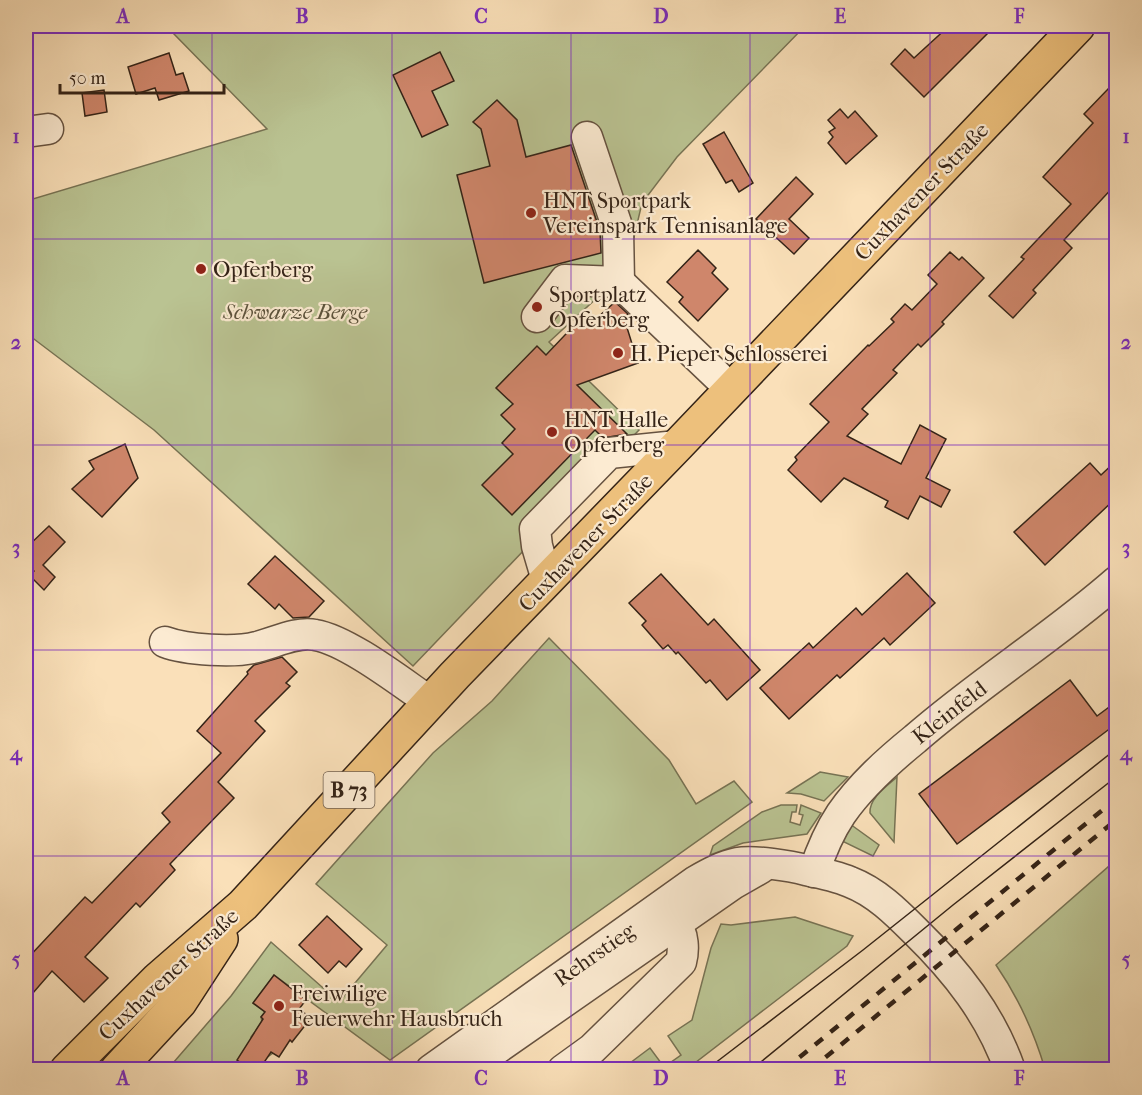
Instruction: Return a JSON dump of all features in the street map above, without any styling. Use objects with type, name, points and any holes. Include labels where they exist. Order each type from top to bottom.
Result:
[{"type":"main road","name":"Cuxhavener Straße","points":[[67,1070],[158,980],[243,905],[430,702],[1078,26]]},
{"type":"main road","name":"Cuxhavener Straße","points":[[117,1070],[180,1002],[243,905]]},
{"type":"street","points":[[587,136],[618,230],[619,282]]},
{"type":"street","points":[[537,317],[565,280],[619,282],[731,389]]},
{"type":"street","points":[[548,580],[537,546],[535,529],[609,453],[677,446]]},
{"type":"street","name":"Kleinfeld","points":[[814,872],[826,841],[841,814],[893,757],[944,714],[1083,611],[1116,582]]},
{"type":"street","points":[[165,642],[180,647],[200,649],[253,648],[301,633],[315,634],[377,666],[430,702]]},
{"type":"street","name":"Rehrstieg","points":[[431,1070],[466,1065],[663,919],[696,880],[717,869],[740,862],[792,867],[850,882],[865,889],[893,909],[934,950],[975,999],[1005,1054],[1010,1070]]},
{"type":"street","points":[[563,1070],[591,1049],[679,966],[683,950],[680,934],[663,919]]},
{"type":"green space","name":"Schwarze Berge","points":[[26,26],[805,26],[677,157],[642,203],[626,271],[549,342],[639,430],[413,666],[154,430],[26,333],[26,201],[267,129],[172,32],[26,30]]},
{"type":"green space","points":[[549,638],[669,760],[696,804],[734,781],[752,802],[390,1060],[274,975],[253,1003],[265,1012],[261,1017],[262,1022],[251,1037],[273,1053],[251,1069],[167,1070],[231,996],[271,942],[339,1002],[387,945],[316,884],[433,753],[492,701]]},
{"type":"green space","points":[[820,772],[848,777],[824,801],[801,794],[787,793]]},
{"type":"green space","points":[[897,777],[894,842],[870,813],[870,808],[875,797]]},
{"type":"green space","points":[[781,805],[797,805],[796,812],[792,812],[790,822],[800,825],[803,815],[799,814],[801,805],[821,813],[807,834],[743,843],[710,855],[713,846],[762,812]]},
{"type":"green space","points":[[850,824],[879,845],[873,856],[842,841]]},
{"type":"green space","points":[[1116,860],[1116,1069],[1045,1069],[1025,1015],[996,965]]},
{"type":"green space","points":[[795,917],[853,936],[847,946],[687,1069],[629,1069],[626,1066],[650,1048],[664,1067],[681,1055],[668,1036],[692,1020],[711,948],[721,924],[731,925]]},
{"type":"building","points":[[949,26],[995,26],[924,97],[891,64],[905,49],[914,58]]},
{"type":"building","points":[[440,52],[454,81],[432,91],[448,125],[422,137],[393,75]]},
{"type":"building","points":[[169,53],[176,75],[183,73],[189,91],[159,100],[155,88],[136,94],[128,67]]},
{"type":"building","points":[[1108,89],[1116,97],[1116,184],[1064,240],[1072,248],[1033,290],[1036,293],[1013,318],[989,296],[1024,259],[1021,257],[1071,204],[1043,177],[1093,123],[1084,114]]},
{"type":"building","points":[[104,90],[107,112],[85,116],[82,93]]},
{"type":"building","name":"HNT Sportpark Vereinspark Tennisanlage","points":[[497,100],[517,120],[526,157],[571,145],[600,231],[601,253],[484,283],[457,175],[490,166],[481,129],[473,122]]},
{"type":"building","points":[[840,109],[848,118],[855,111],[877,136],[846,164],[828,143],[833,137],[829,132],[835,128],[828,120]]},
{"type":"building","points":[[724,132],[753,183],[739,192],[732,180],[726,183],[703,144]]},
{"type":"building","points":[[796,177],[813,194],[789,219],[809,238],[794,254],[756,219]]},
{"type":"building","points":[[698,250],[716,268],[712,273],[728,289],[698,321],[679,302],[683,297],[667,282]]},
{"type":"building","points":[[950,252],[959,260],[962,257],[984,278],[942,322],[944,324],[921,347],[918,344],[893,370],[897,373],[862,409],[868,414],[847,436],[901,464],[920,425],[946,439],[926,478],[950,490],[941,507],[920,496],[908,519],[885,507],[888,501],[844,478],[821,502],[788,470],[797,460],[795,457],[829,422],[810,404],[894,322],[891,319],[905,304],[912,310],[937,284],[928,275]]},
{"type":"building","name":"HNT Halle Opferberg","points":[[615,302],[628,314],[624,318],[638,363],[577,385],[627,434],[603,438],[595,430],[512,515],[482,485],[513,454],[502,443],[515,429],[501,415],[513,404],[496,388],[537,346],[546,355],[582,317],[589,325]]},
{"type":"building","points":[[125,444],[138,478],[102,517],[72,489],[94,469],[89,461]]},
{"type":"building","points":[[1116,461],[1116,498],[1045,565],[1014,532],[1090,463],[1101,475]]},
{"type":"building","points":[[49,526],[65,542],[43,565],[55,577],[44,590],[30,576],[34,571],[26,563],[26,548]]},
{"type":"building","points":[[275,556],[324,601],[309,617],[293,618],[279,604],[275,609],[248,584]]},
{"type":"building","points":[[907,573],[935,603],[890,645],[884,638],[840,678],[837,675],[789,719],[760,688],[809,643],[813,648],[856,608],[862,615]]},
{"type":"building","points":[[661,574],[708,625],[714,619],[760,670],[727,700],[710,680],[706,683],[678,652],[676,654],[668,645],[663,649],[642,625],[646,621],[629,603]]},
{"type":"building","points":[[282,657],[297,672],[286,683],[290,686],[255,721],[265,731],[218,782],[234,798],[170,864],[175,870],[140,907],[136,903],[85,957],[108,978],[84,1002],[52,971],[26,1001],[26,960],[85,897],[92,903],[170,822],[162,813],[221,753],[197,731],[254,665]]},
{"type":"building","points":[[1070,680],[1097,716],[1116,702],[1116,724],[957,844],[919,794]]},
{"type":"building","points":[[327,916],[362,949],[346,967],[339,961],[328,973],[299,945]]},
{"type":"building","points":[[274,975],[306,1000],[299,1009],[311,1018],[292,1042],[290,1040],[279,1057],[271,1052],[259,1070],[251,1070],[237,1060],[265,1012],[253,1003]]},
{"type":"tram line","points":[[706,1070],[863,950],[1116,749]]},
{"type":"tram line","points":[[751,1070],[953,905],[1116,777]]},
{"type":"railway","points":[[784,1070],[1116,799]]},
{"type":"railway","points":[[810,1070],[1116,820]]},
{"type":"place","name":"HNT Sportpark Vereinspark Tennisanlage","points":[[531,213]]},
{"type":"place","name":"Opferberg","points":[[201,269]]},
{"type":"place","name":"Sportplatz Opferberg","points":[[537,307]]},
{"type":"place","name":"H. Pieper Schlosserei","points":[[618,353]]},
{"type":"place","name":"HNT Halle Opferberg","points":[[552,432]]},
{"type":"place","name":"Freiwilige Feuerwehr Hausbruch","points":[[279,1006]]}]
